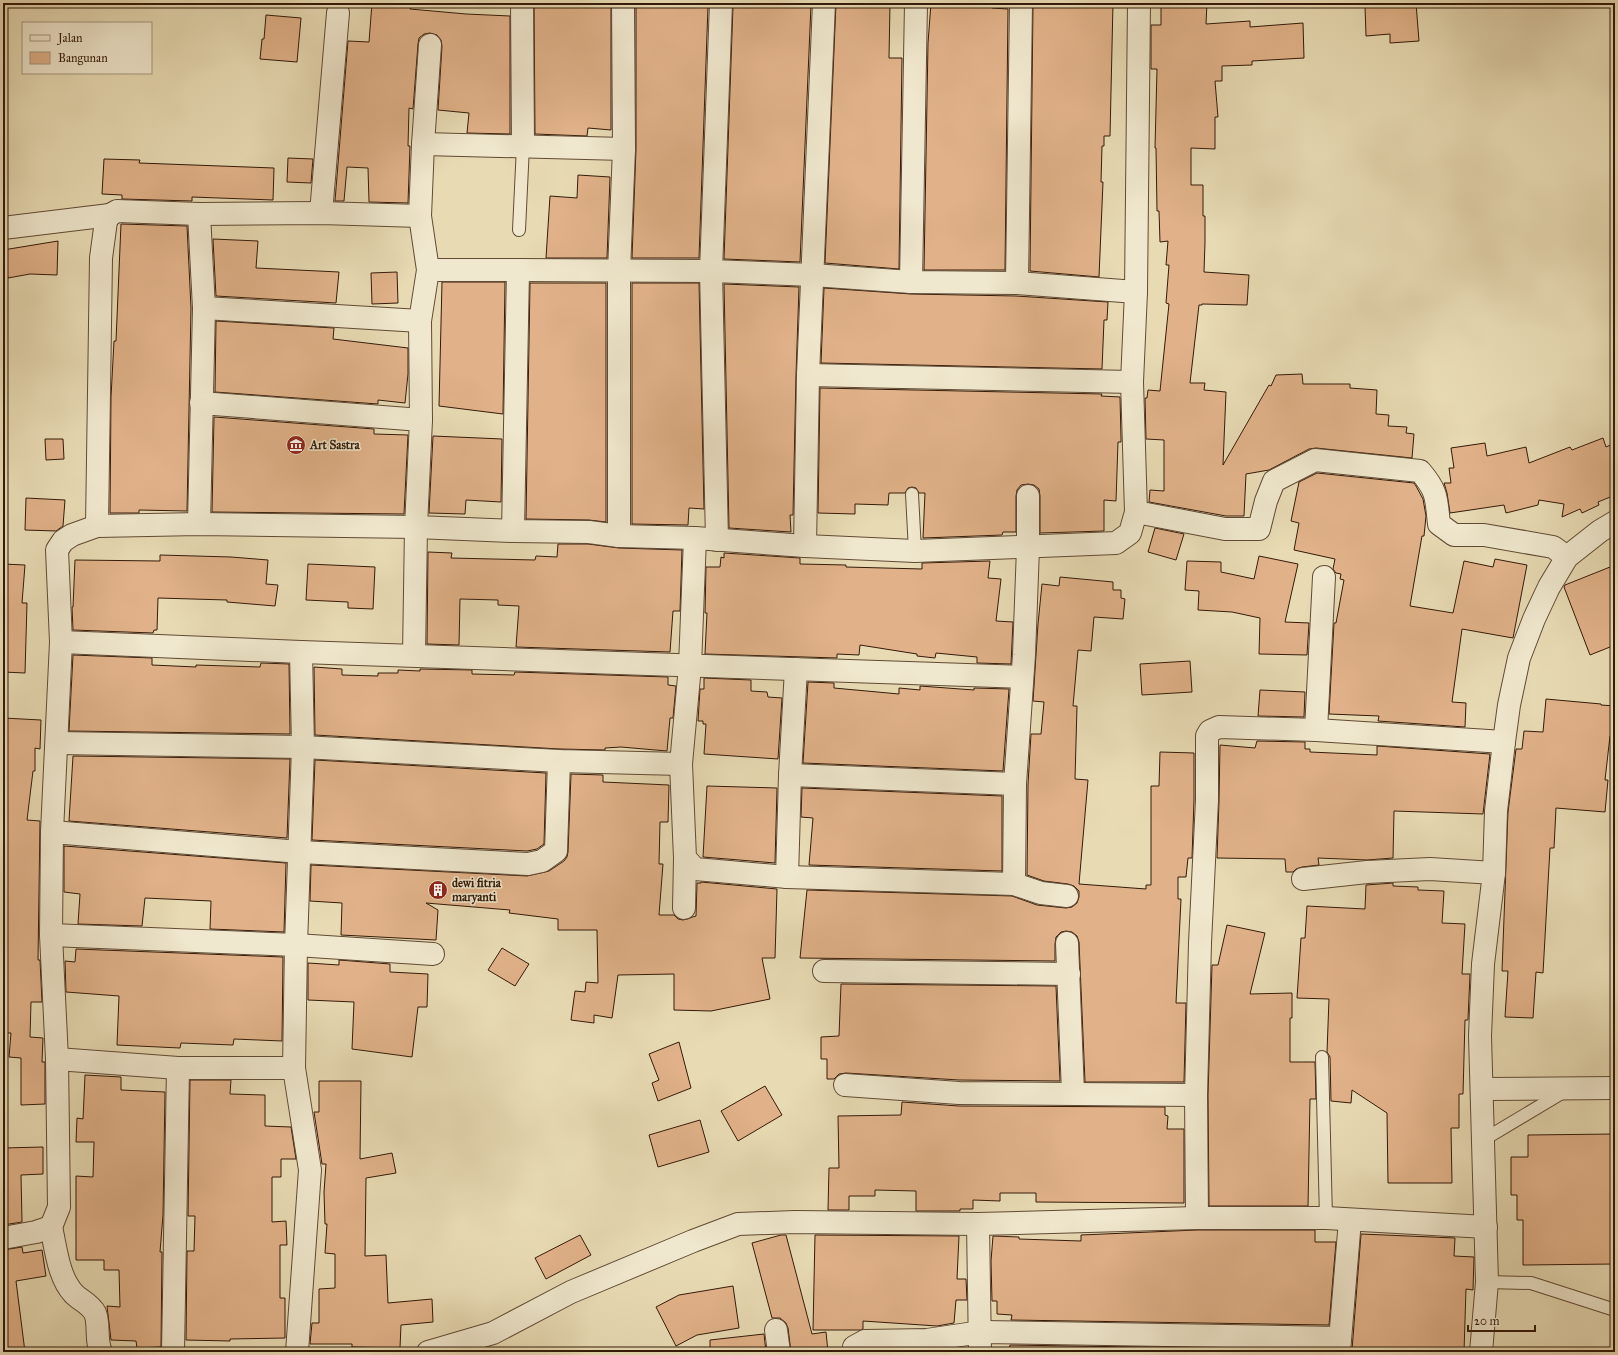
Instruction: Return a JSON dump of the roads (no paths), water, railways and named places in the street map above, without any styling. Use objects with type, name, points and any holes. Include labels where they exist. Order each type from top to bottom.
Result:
[{"type":"street","points":[[522,3],[523,146]]},
{"type":"street","points":[[619,536],[619,271],[624,149],[623,3]]},
{"type":"street","points":[[717,540],[712,271],[721,3]]},
{"type":"street","points":[[805,546],[808,375],[824,3]]},
{"type":"street","points":[[911,282],[916,3]]},
{"type":"street","points":[[1017,283],[1021,3]]},
{"type":"street","points":[[101,1352],[97,1343],[97,1320],[94,1311],[74,1294],[63,1279],[51,1227],[59,1207],[57,1059],[51,935],[52,832],[62,642],[57,550],[63,540],[97,526],[199,524],[416,527],[589,532],[619,536],[695,538],[805,546],[915,551],[1028,548],[1116,543],[1130,533],[1136,512],[1132,382],[1136,292],[1139,3]]},
{"type":"street","points":[[321,213],[338,13]]},
{"type":"street","points":[[414,655],[416,527],[421,420],[420,320],[428,270],[420,216],[423,144],[430,45]]},
{"type":"street","points":[[423,144],[624,149]]},
{"type":"street","points":[[3,228],[110,215],[117,211],[199,214],[321,213],[420,216]]},
{"type":"street","points":[[199,214],[204,308],[199,524]]},
{"type":"street","points":[[97,526],[101,258],[106,221],[110,215]]},
{"type":"street","points":[[428,270],[712,271],[813,275],[911,282],[1017,283],[1136,292]]},
{"type":"street","points":[[514,531],[518,270]]},
{"type":"street","points":[[204,308],[420,320]]},
{"type":"street","points":[[808,375],[1132,382]]},
{"type":"street","points":[[201,403],[421,420]]},
{"type":"street","points":[[1136,512],[1225,529],[1259,529],[1266,501],[1274,481],[1315,460],[1420,471],[1432,484],[1436,496],[1439,524],[1454,535],[1484,535],[1553,547],[1567,557]]},
{"type":"street","points":[[1014,884],[1014,784],[1022,677],[1028,548],[1028,496]]},
{"type":"street","points":[[1481,1352],[1487,1282],[1480,1036],[1483,964],[1494,873],[1496,811],[1504,742],[1520,658],[1534,619],[1549,587],[1567,557],[1600,531],[1615,522]]},
{"type":"street","points":[[684,908],[685,858],[681,764],[690,666],[695,538]]},
{"type":"street","points":[[1316,730],[1324,577]]},
{"type":"street","points":[[62,642],[301,652],[1022,677]]},
{"type":"street","points":[[297,1352],[310,1170],[294,1068],[296,945],[303,747],[301,652]]},
{"type":"street","points":[[787,877],[790,775],[796,669]]},
{"type":"street","points":[[1197,1218],[1196,1095],[1200,943],[1207,800],[1207,736],[1210,731],[1219,727],[1316,730],[1504,742]]},
{"type":"street","points":[[57,743],[303,747],[559,761],[681,764]]},
{"type":"street","points":[[52,832],[300,852],[528,864],[542,861],[556,851],[559,761]]},
{"type":"street","points":[[790,775],[1014,784]]},
{"type":"street","points":[[685,858],[695,869],[787,877],[1014,884],[1041,893],[1067,896]]},
{"type":"street","points":[[1303,879],[1367,872],[1430,869],[1494,873]]},
{"type":"street","points":[[51,935],[296,945],[433,954]]},
{"type":"street","points":[[1067,943],[1073,1093]]},
{"type":"street","points":[[824,971],[1069,974]]},
{"type":"street","points":[[57,1059],[178,1068],[294,1068]]},
{"type":"street","points":[[173,1352],[178,1068]]},
{"type":"street","points":[[845,1085],[959,1093],[1196,1095]]},
{"type":"street","points":[[1482,1089],[1615,1088]]},
{"type":"street","points":[[428,1352],[493,1333],[571,1292],[693,1241],[738,1224],[795,1222],[978,1224],[1197,1218],[1326,1218],[1486,1227]]},
{"type":"street","points":[[855,1352],[854,1347],[864,1341],[927,1340],[980,1342],[1340,1345],[1350,1220]]},
{"type":"street","points":[[978,1224],[980,1342]]},
{"type":"street","points":[[3,1238],[36,1232],[51,1227]]},
{"type":"street","points":[[776,1330],[779,1352]]},
{"type":"lane","points":[[519,230],[523,146]]},
{"type":"lane","points":[[912,494],[915,551]]},
{"type":"lane","points":[[1322,1057],[1326,1218]]},
{"type":"lane","points":[[1484,1140],[1569,1088]]},
{"type":"lane","points":[[1487,1282],[1531,1283],[1615,1310]]},
{"type":"place","name":"Art Sastra","points":[[296,445]]},
{"type":"place","name":"dewi fitria maryanti","points":[[438,890]]}]
